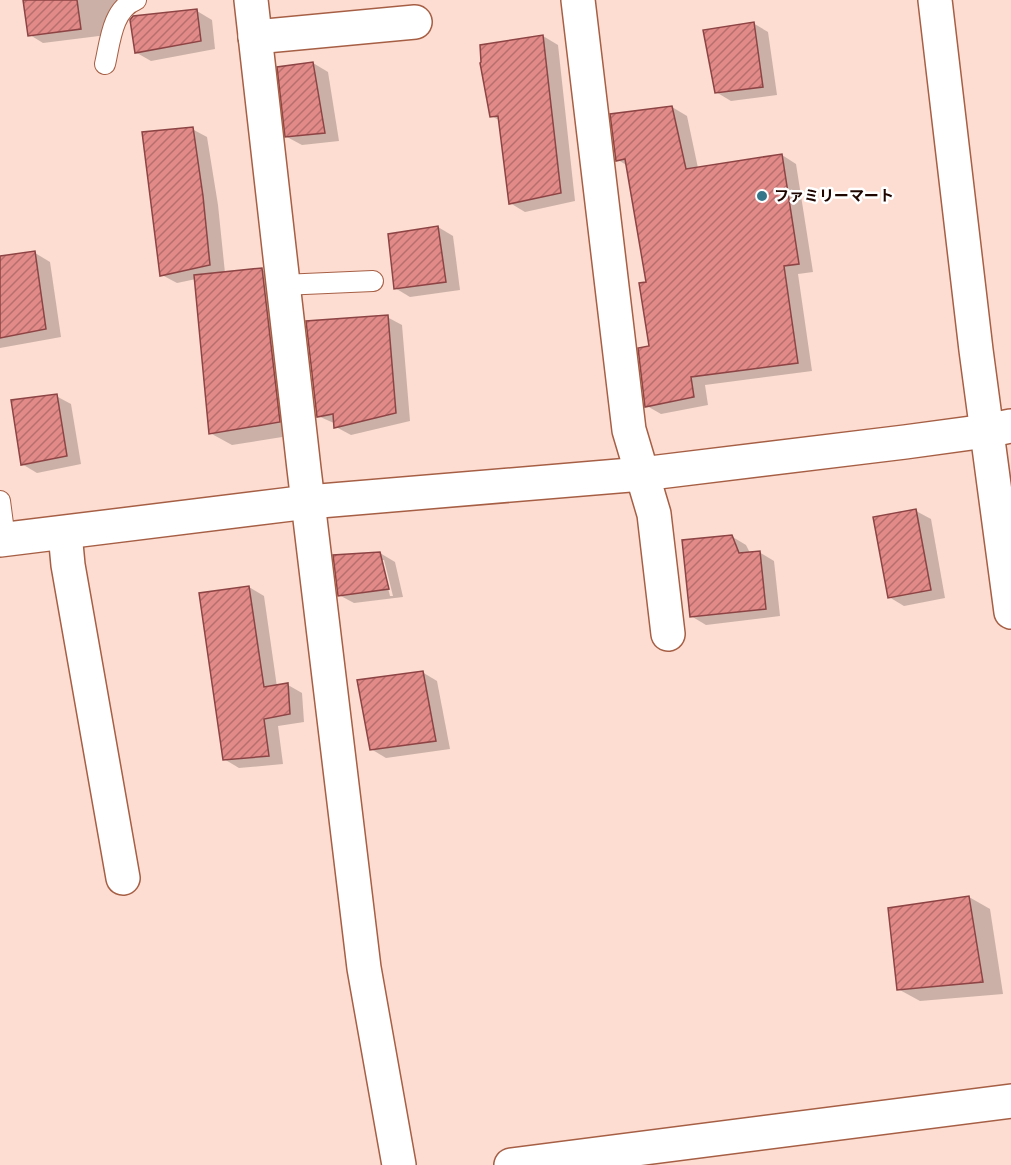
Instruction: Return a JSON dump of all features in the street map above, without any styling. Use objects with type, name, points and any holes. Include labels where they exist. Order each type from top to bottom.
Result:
[{"type":"street","points":[[250,0],[364,968],[399,1165]]},
{"type":"street","points":[[578,0],[629,430],[654,514],[668,633]]},
{"type":"street","points":[[935,0],[998,428],[1011,612]]},
{"type":"street","points":[[255,37],[415,22]]},
{"type":"street","points":[[3,540],[308,502],[642,474],[998,428]]},
{"type":"street","points":[[65,533],[70,576],[123,878]]},
{"type":"street","points":[[511,1165],[1011,1101]]},
{"type":"lane","points":[[105,64],[115,21],[129,3],[136,0]]},
{"type":"lane","points":[[282,285],[374,281]]},
{"type":"lane","points":[[0,501],[3,540]]},
{"type":"building","points":[[23,0],[77,0],[81,29],[28,36]]},
{"type":"building","points":[[197,9],[201,41],[135,53],[130,20],[133,16]]},
{"type":"building","points":[[754,22],[763,87],[715,93],[703,30]]},
{"type":"building","points":[[543,35],[561,193],[509,204],[498,116],[490,117],[480,63],[480,45]]},
{"type":"building","points":[[313,62],[325,133],[285,137],[277,67]]},
{"type":"building","points":[[672,106],[686,169],[782,154],[799,264],[784,266],[798,363],[691,377],[694,397],[645,407],[638,348],[649,346],[639,283],[646,282],[625,159],[616,161],[610,114]]},
{"type":"building","points":[[193,127],[210,265],[160,276],[142,132]]},
{"type":"building","points":[[438,226],[446,282],[394,289],[388,234]]},
{"type":"building","points":[[35,251],[46,329],[0,338],[0,256]]},
{"type":"building","points":[[262,268],[280,422],[209,434],[194,275]]},
{"type":"building","points":[[388,315],[396,413],[334,428],[333,414],[317,417],[306,321]]},
{"type":"building","points":[[57,394],[67,456],[21,465],[11,400]]},
{"type":"building","points":[[916,509],[931,590],[888,598],[873,517]]},
{"type":"building","points":[[732,535],[739,553],[760,551],[766,609],[690,617],[682,540]]},
{"type":"building","points":[[380,552],[389,589],[338,596],[333,555]]},
{"type":"building","points":[[249,586],[264,687],[288,683],[290,714],[264,719],[269,756],[223,760],[199,593]]},
{"type":"building","points":[[423,671],[436,741],[370,750],[357,680]]},
{"type":"building","points":[[969,896],[983,982],[897,990],[888,908]]},
{"type":"place","name":"ファミリーマート","points":[[762,196]]}]
